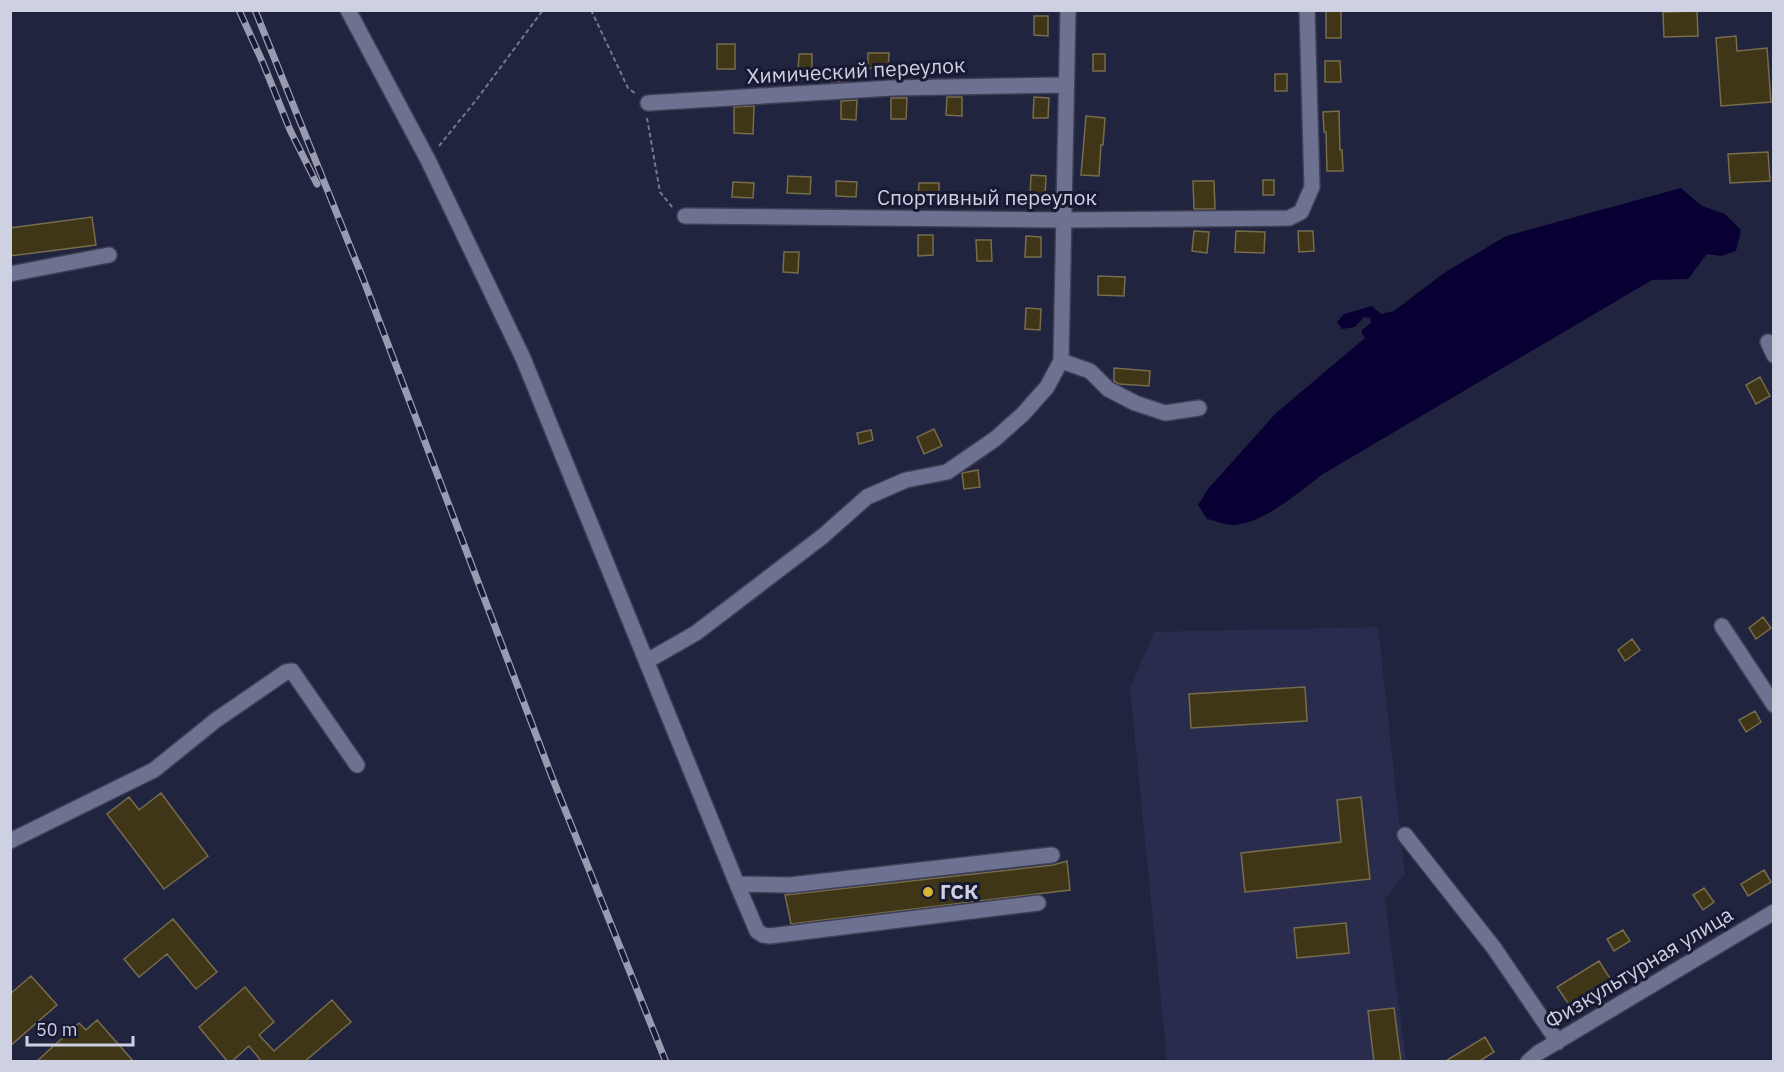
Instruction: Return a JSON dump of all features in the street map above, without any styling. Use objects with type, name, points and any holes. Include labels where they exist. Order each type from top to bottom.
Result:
[{"type":"street","points":[[348,10],[428,160],[523,358],[757,931],[770,936],[1038,903]]},
{"type":"street","points":[[646,661],[696,633],[823,536],[867,497],[906,480],[947,472],[995,438],[1023,414],[1047,387],[1061,361],[1068,10]]},
{"type":"street","name":"Спортивный переулок","points":[[685,216],[1063,220],[1289,218],[1301,212],[1312,187],[1307,10]]},
{"type":"street","name":"Химический переулок","points":[[648,103],[892,88],[1066,85]]},
{"type":"street","points":[[10,274],[109,255]]},
{"type":"street","points":[[1061,361],[1090,371],[1108,389],[1135,403],[1165,413],[1199,408]]},
{"type":"street","points":[[1722,626],[1773,705]]},
{"type":"street","points":[[10,841],[154,770],[216,720],[286,672],[292,671],[357,765]]},
{"type":"street","points":[[1405,835],[1494,948],[1558,1042]]},
{"type":"street","points":[[737,884],[790,885],[1052,855]]},
{"type":"street","name":"Физкультурная улица","points":[[1527,1062],[1773,912]]},
{"type":"path","points":[[428,160],[543,10]]},
{"type":"shaded area","points":[[1681,188],[1702,206],[1725,214],[1741,230],[1736,251],[1721,256],[1707,254],[1688,279],[1652,280],[1323,474],[1269,513],[1234,525],[1207,519],[1198,505],[1208,489],[1276,413],[1365,338],[1362,330],[1371,323],[1370,318],[1364,317],[1355,327],[1342,329],[1337,322],[1344,314],[1372,306],[1381,314],[1394,311],[1444,273],[1506,236]]},
{"type":"shaded area","points":[[1378,627],[1405,874],[1385,899],[1406,1061],[1167,1061],[1130,689],[1154,632]]},
{"type":"building","points":[[1326,10],[1341,10],[1341,38],[1326,38]]},
{"type":"building","points":[[1697,11],[1698,36],[1664,37],[1663,12]]},
{"type":"building","points":[[1034,16],[1048,16],[1048,36],[1034,35]]},
{"type":"building","points":[[1736,36],[1737,51],[1767,48],[1771,102],[1721,106],[1716,38]]},
{"type":"building","points":[[717,44],[735,44],[735,69],[717,69]]},
{"type":"building","points":[[868,53],[889,53],[888,69],[868,68]]},
{"type":"building","points":[[799,54],[812,54],[812,73],[798,72]]},
{"type":"building","points":[[1093,54],[1105,54],[1105,71],[1093,71]]},
{"type":"building","points":[[1325,61],[1340,61],[1341,82],[1325,82]]},
{"type":"building","points":[[848,70],[848,81],[832,82],[831,71]]},
{"type":"building","points":[[1275,74],[1287,74],[1287,91],[1275,91]]},
{"type":"building","points":[[947,97],[962,97],[962,116],[946,115]]},
{"type":"building","points":[[1034,97],[1049,98],[1048,118],[1033,118]]},
{"type":"building","points":[[891,98],[907,98],[906,119],[891,119]]},
{"type":"building","points":[[857,100],[856,120],[841,119],[841,101]]},
{"type":"building","points":[[754,106],[753,134],[734,133],[734,107]]},
{"type":"building","points":[[1339,111],[1343,171],[1327,171],[1323,112]]},
{"type":"building","points":[[1086,116],[1105,118],[1099,176],[1081,175]]},
{"type":"building","points":[[1768,152],[1770,181],[1730,183],[1728,154]]},
{"type":"building","points":[[1031,175],[1046,176],[1045,196],[1030,196]]},
{"type":"building","points":[[788,176],[811,177],[810,194],[787,193]]},
{"type":"building","points":[[1263,180],[1274,180],[1274,195],[1263,195]]},
{"type":"building","points":[[836,181],[857,182],[856,197],[836,196]]},
{"type":"building","points":[[1193,181],[1214,181],[1215,209],[1194,209]]},
{"type":"building","points":[[733,182],[754,183],[753,198],[732,197]]},
{"type":"building","points":[[919,183],[939,183],[939,199],[918,198]]},
{"type":"building","points":[[92,217],[96,245],[10,256],[10,228]]},
{"type":"building","points":[[1194,231],[1209,232],[1207,253],[1192,251]]},
{"type":"building","points":[[1236,231],[1265,232],[1264,253],[1235,252]]},
{"type":"building","points":[[1298,231],[1313,231],[1314,251],[1299,252]]},
{"type":"building","points":[[918,235],[933,235],[933,255],[918,256]]},
{"type":"building","points":[[1026,236],[1041,237],[1041,257],[1025,257]]},
{"type":"building","points":[[976,240],[991,240],[992,261],[977,261]]},
{"type":"building","points":[[784,252],[799,252],[798,273],[783,272]]},
{"type":"building","points":[[1098,276],[1125,277],[1124,296],[1098,295]]},
{"type":"building","points":[[1026,308],[1041,309],[1040,330],[1025,329]]},
{"type":"building","points":[[1114,368],[1150,371],[1149,386],[1119,384],[1114,381]]},
{"type":"building","points":[[1760,377],[1770,396],[1756,404],[1746,385]]},
{"type":"building","points":[[934,429],[942,446],[924,454],[917,437]]},
{"type":"building","points":[[871,430],[873,440],[859,444],[857,433]]},
{"type":"building","points":[[978,470],[980,487],[964,489],[962,473]]},
{"type":"building","points":[[1763,617],[1771,628],[1756,639],[1749,628]]},
{"type":"building","points":[[1632,639],[1640,650],[1625,661],[1618,650]]},
{"type":"building","points":[[1305,687],[1307,721],[1191,728],[1189,694]]},
{"type":"building","points":[[1755,711],[1761,722],[1746,732],[1739,720]]},
{"type":"building","points":[[161,793],[208,856],[164,889],[107,814],[129,797],[139,810]]},
{"type":"building","points":[[1361,797],[1370,879],[1245,892],[1241,853],[1341,842],[1337,800]]},
{"type":"building","name":"ГСК","points":[[1067,861],[1070,890],[791,924],[785,895],[1053,865]]},
{"type":"building","points":[[1764,870],[1771,882],[1748,896],[1741,884]]},
{"type":"building","points":[[1704,888],[1714,902],[1703,910],[1693,895]]},
{"type":"building","points":[[173,919],[217,972],[196,989],[167,954],[139,977],[124,959]]},
{"type":"building","points":[[1346,923],[1349,953],[1297,958],[1294,928]]},
{"type":"building","points":[[1623,930],[1630,941],[1614,951],[1607,939]]},
{"type":"building","points":[[1599,961],[1611,980],[1570,1006],[1557,987]]},
{"type":"building","points":[[31,976],[57,1005],[10,1046],[10,994]]},
{"type":"building","points":[[245,987],[274,1022],[259,1035],[274,1051],[332,1000],[351,1022],[304,1062],[262,1062],[249,1046],[231,1062],[228,1062],[199,1027]]},
{"type":"building","points":[[1394,1008],[1401,1062],[1374,1062],[1368,1011]]},
{"type":"building","points":[[97,1020],[134,1062],[36,1062],[79,1023],[86,1030]]},
{"type":"building","points":[[1485,1037],[1494,1052],[1478,1062],[1444,1062]]},
{"type":"railway","points":[[239,10],[290,130],[317,184]]},
{"type":"railway","points":[[255,10],[364,281],[552,777],[666,1062]]},
{"type":"place","name":"ГСК","points":[[928,892]]}]
